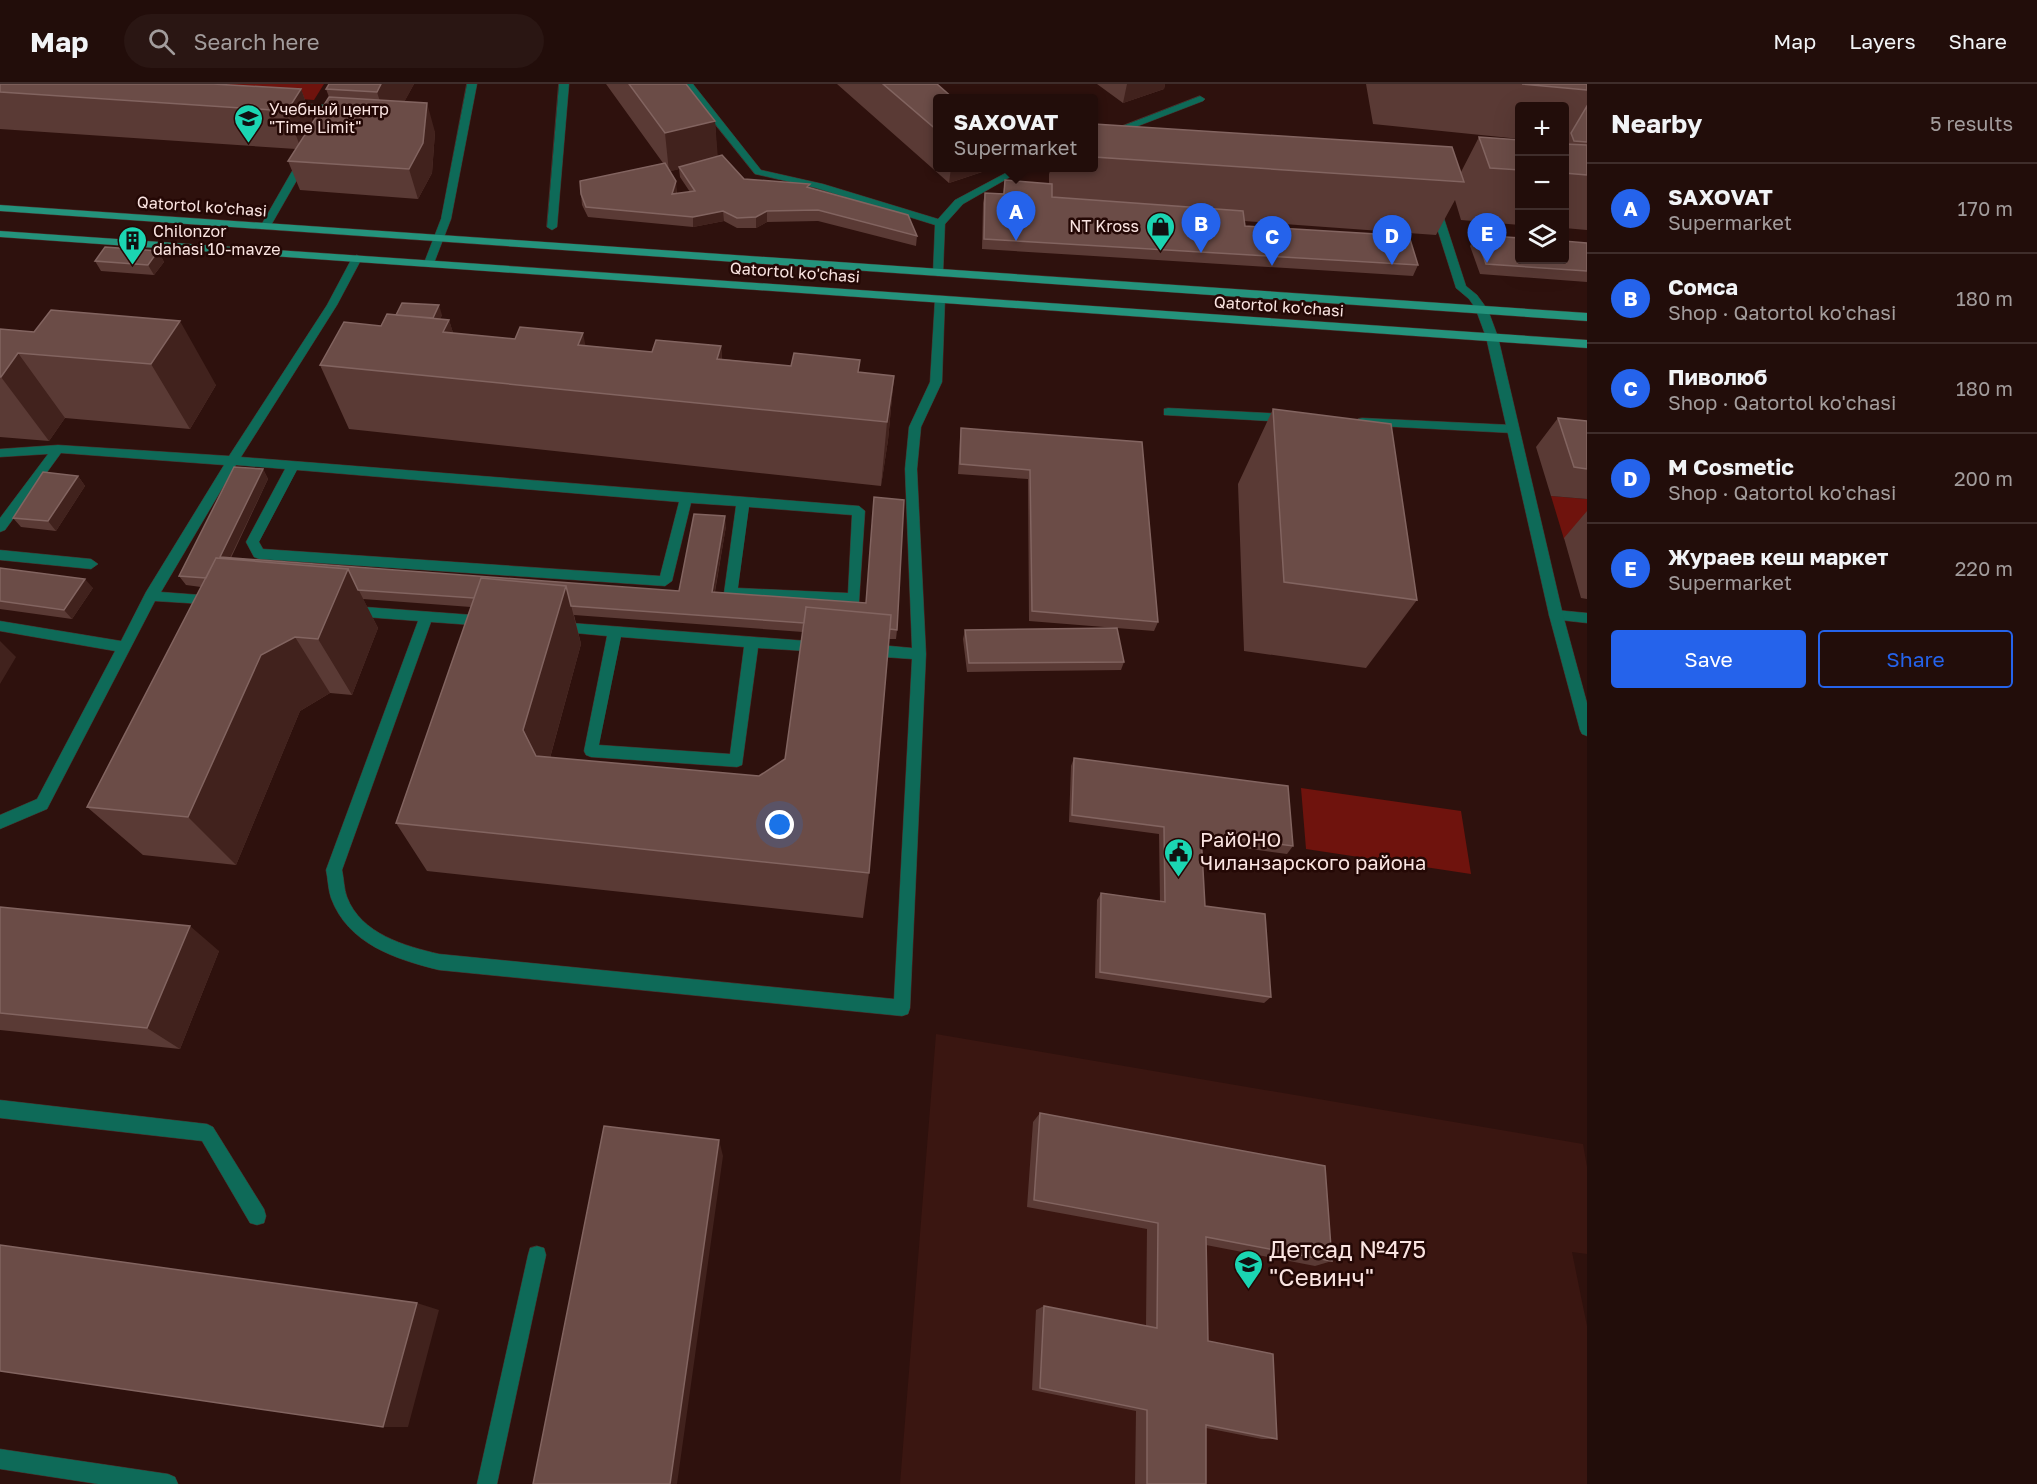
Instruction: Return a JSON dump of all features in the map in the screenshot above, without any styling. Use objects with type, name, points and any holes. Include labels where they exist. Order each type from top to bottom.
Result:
[{"type":"main road","name":"Qatortol ko'chasi","points":[[0,208],[1587,317]]},
{"type":"main road","name":"Qatortol ko'chasi","points":[[0,234],[1587,344]]},
{"type":"street","points":[[429,263],[446,219],[472,84]]},
{"type":"street","points":[[552,227],[564,84]]},
{"type":"street","points":[[688,84],[758,172],[819,186],[939,223]]},
{"type":"street","points":[[1098,138],[1200,99]]},
{"type":"street","points":[[274,105],[335,104],[327,118]]},
{"type":"street","points":[[266,226],[311,147]]},
{"type":"street","points":[[938,273],[939,223],[959,202],[1014,172]]},
{"type":"street","points":[[1431,192],[1461,288],[1473,297],[1482,310],[1491,337],[1556,615],[1587,730]]},
{"type":"street","points":[[0,822],[42,804],[151,596],[232,461],[332,305],[357,258]]},
{"type":"street","points":[[426,617],[334,870],[339,897],[351,921],[377,942],[405,954],[439,962],[902,1008],[920,654],[911,469],[915,427],[936,382],[940,299]]},
{"type":"street","points":[[1168,412],[1298,419]]},
{"type":"street","points":[[1346,421],[1512,429]]},
{"type":"street","points":[[0,527],[58,449]]},
{"type":"street","points":[[0,453],[58,449],[293,465],[859,511],[854,598],[731,593],[743,502]]},
{"type":"street","points":[[293,465],[252,542],[259,555],[665,581],[686,498]]},
{"type":"street","points":[[0,555],[91,564]]},
{"type":"street","points":[[151,596],[231,602]]},
{"type":"street","points":[[334,610],[497,622]]},
{"type":"street","points":[[1556,615],[1587,618]]},
{"type":"street","points":[[0,626],[124,647]]},
{"type":"street","points":[[544,626],[920,654]]},
{"type":"street","points":[[615,631],[591,751],[738,760],[752,642]]},
{"type":"street","points":[[0,1109],[207,1133],[257,1216]]},
{"type":"street","points":[[488,1484],[537,1255]]},
{"type":"street","points":[[0,1459],[168,1484]]},
{"type":"shaded area","points":[[105,84],[324,84],[314,100]]},
{"type":"shaded area","points":[[1551,496],[1587,499],[1587,541],[1564,539]]},
{"type":"shaded area","points":[[1301,788],[1461,811],[1471,874],[1306,849]]},
{"type":"shaded area","name":"Детсад №475 \"Севинч\"","points":[[936,1034],[1583,1144],[1587,1167],[1587,1254],[1572,1252],[1587,1326],[1587,1484],[900,1484]]},
{"type":"building","points":[[0,84],[213,84],[301,89],[287,111],[0,92]]},
{"type":"building","points":[[329,84],[381,84],[377,92],[326,89]]},
{"type":"building","points":[[629,84],[686,84],[715,121],[665,133]]},
{"type":"building","points":[[883,84],[937,84],[948,94],[933,94],[933,127]]},
{"type":"building","points":[[1522,84],[1587,84],[1587,90]]},
{"type":"building","points":[[329,97],[427,103],[423,143],[409,169],[288,161]]},
{"type":"building","points":[[1587,106],[1587,142],[1574,141],[1571,133]]},
{"type":"building","points":[[1098,124],[1452,147],[1464,182],[1098,157]]},
{"type":"building","points":[[1479,137],[1515,140],[1515,170],[1490,168]]},
{"type":"building","points":[[1569,144],[1587,145],[1587,175],[1569,173]]},
{"type":"building","points":[[722,155],[744,179],[810,184],[807,187],[908,215],[917,236],[818,210],[767,211],[756,217],[737,218],[723,211],[693,217],[586,207],[581,194],[580,181],[665,163],[676,181],[672,194],[695,191],[679,167]]},
{"type":"building","points":[[1005,180],[1052,184],[1052,197],[1243,211],[1245,226],[1409,236],[1418,265],[984,239],[985,193],[1004,194]]},
{"type":"building","points":[[1476,235],[1515,238],[1515,264],[1569,264],[1569,241],[1587,243],[1587,271],[1486,264]]},
{"type":"building","points":[[105,247],[158,251],[148,265],[95,261]]},
{"type":"building","points":[[402,303],[439,305],[433,318],[396,315]]},
{"type":"building","points":[[51,310],[180,321],[151,364],[18,353],[0,377],[0,329],[34,332]]},
{"type":"building","points":[[387,314],[449,320],[443,332],[515,339],[520,327],[583,333],[578,345],[652,352],[656,340],[721,346],[717,359],[791,366],[794,353],[860,360],[858,372],[894,376],[887,422],[320,365],[344,322],[381,326]]},
{"type":"building","points":[[1273,409],[1391,424],[1417,600],[1284,582]]},
{"type":"building","points":[[1558,418],[1587,421],[1587,469],[1574,467]]},
{"type":"building","points":[[961,428],[1142,442],[1158,622],[1032,611],[1030,470],[960,464]]},
{"type":"building","points":[[234,467],[263,469],[220,557],[679,591],[694,514],[725,516],[712,592],[866,603],[874,497],[904,500],[897,630],[890,629],[891,615],[806,607],[804,623],[571,606],[566,586],[481,578],[474,598],[358,590],[348,569],[216,558],[206,578],[179,576]]},
{"type":"building","points":[[43,472],[78,476],[48,521],[13,518]]},
{"type":"building","points":[[216,558],[348,569],[318,639],[295,637],[261,655],[188,817],[87,807]]},
{"type":"building","points":[[0,568],[85,579],[64,610],[0,601]]},
{"type":"building","points":[[481,578],[566,586],[523,730],[536,756],[759,776],[785,759],[806,607],[891,615],[869,873],[396,823]]},
{"type":"building","points":[[1117,628],[1124,662],[969,663],[965,630]]},
{"type":"building","name":"РайОНО Чиланзарского района","points":[[1074,758],[1288,786],[1293,846],[1201,834],[1205,906],[1265,914],[1271,997],[1100,972],[1101,893],[1165,902],[1164,827],[1072,815]]},
{"type":"building","points":[[0,907],[190,926],[147,1028],[0,1013]]},
{"type":"building","points":[[1040,1113],[1325,1166],[1332,1261],[1206,1237],[1208,1341],[1273,1354],[1277,1439],[1206,1425],[1206,1484],[1147,1484],[1147,1410],[1040,1388],[1044,1306],[1157,1328],[1158,1223],[1034,1200]]},
{"type":"building","points":[[604,1126],[719,1140],[670,1484],[533,1484]]},
{"type":"building","points":[[0,1245],[417,1303],[383,1427],[0,1371]]},
{"type":"place","name":"Учебный центр \"Time Limit\"","points":[[248,144]]},
{"type":"place","name":"SAXOVAT","points":[[1016,241]]},
{"type":"place","name":"NT Kross","points":[[1160,252]]},
{"type":"place","name":"Сомса","points":[[1201,253]]},
{"type":"place","name":"Жураев кеш маркет","points":[[1487,263]]},
{"type":"place","name":"M Cosmetic","points":[[1392,265]]},
{"type":"place","name":"Chilonzor dahasi 10-mavze","points":[[132,266]]},
{"type":"place","name":"Пиволюб","points":[[1272,266]]},
{"type":"place","name":"РайОНО Чиланзарского района","points":[[1179,878]]},
{"type":"place","name":"Детсад №475 \"Севинч\"","points":[[1248,1290]]}]
